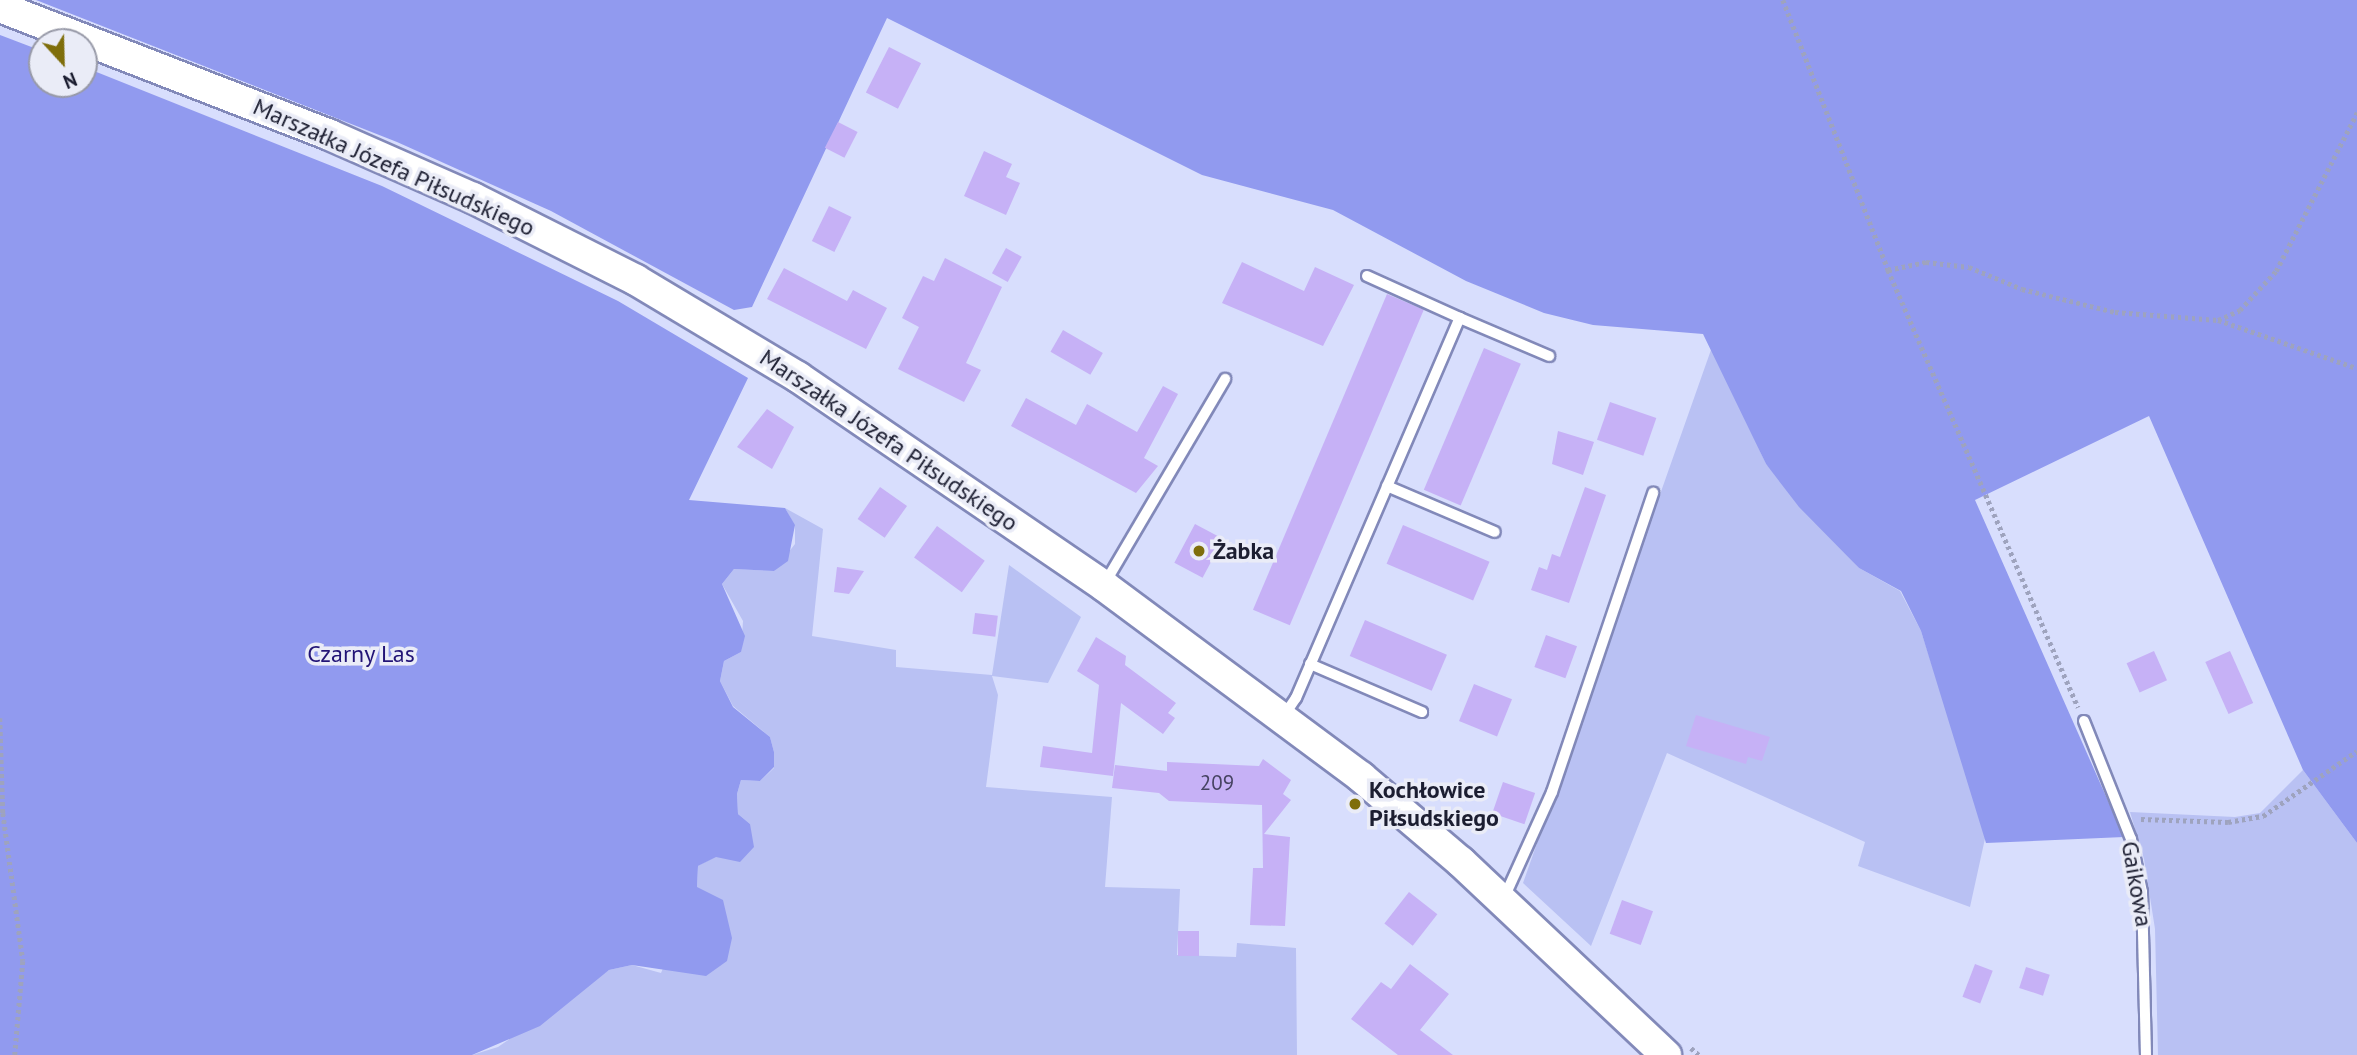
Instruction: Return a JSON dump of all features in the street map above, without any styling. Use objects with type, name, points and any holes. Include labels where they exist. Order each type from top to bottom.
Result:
[{"type":"street","name":"Marszałka Józefa Piłsudskiego","points":[[0,7],[367,151],[636,280],[807,383],[1104,586],[1380,792],[1502,900],[1665,1055]]},
{"type":"lane","points":[[1367,276],[1549,356]]},
{"type":"lane","points":[[1283,717],[1310,664],[1460,318]]},
{"type":"lane","points":[[1104,586],[1225,379]]},
{"type":"lane","points":[[1387,486],[1495,532]]},
{"type":"lane","points":[[1502,900],[1516,881],[1552,792],[1653,492]]},
{"type":"lane","points":[[1310,664],[1422,712]]},
{"type":"lane","name":"Gaikowa","points":[[2084,722],[2124,818],[2142,892],[2147,945],[2146,1055]]},
{"type":"path","points":[[1783,0],[1888,270],[2084,722]]},
{"type":"path","points":[[2218,320],[2240,310],[2276,271],[2357,113]]},
{"type":"path","points":[[1888,270],[1926,262],[1969,267],[2022,289],[2115,312],[2218,320],[2357,368]]},
{"type":"path","points":[[0,718],[4,813],[23,961],[15,1055]]},
{"type":"path","points":[[2124,818],[2228,822],[2263,816],[2357,751]]},
{"type":"shaded area","points":[[1712,347],[1766,464],[1859,568],[1900,591],[1921,631],[1986,834],[1970,907],[1858,866],[1865,842],[1667,753],[1591,946],[1523,883]]},
{"type":"shaded area","points":[[785,508],[823,529],[812,636],[896,650],[896,667],[992,675],[1009,565],[1081,617],[1048,683],[992,676],[998,695],[986,787],[1112,797],[1105,887],[1180,889],[1177,955],[1236,957],[1237,943],[1296,948],[1297,1055],[472,1055],[498,1047],[609,970],[632,965],[661,973],[697,887],[698,866],[716,856],[740,861],[750,824],[738,814],[737,794],[741,780],[760,781],[774,768],[774,752],[770,737],[733,706],[720,681],[724,661],[741,652],[743,621],[722,584],[734,569],[774,571],[795,544],[795,526]]},
{"type":"shaded area","points":[[2303,770],[2357,843],[2357,1055],[2158,1055],[2155,929],[2144,859],[2130,812],[2235,817],[2260,813]]},
{"type":"green space","points":[[36,0],[2357,0],[2357,843],[2303,770],[2149,416],[1975,500],[2124,837],[1986,843],[1921,631],[1901,591],[1859,568],[1799,507],[1766,464],[1703,334],[1593,325],[1544,313],[1466,281],[1333,210],[1202,175],[887,18],[752,307],[734,310],[551,211],[397,142]]},
{"type":"green space","name":"Czarny Las","points":[[0,35],[28,46],[28,98],[98,98],[98,73],[382,186],[618,301],[748,378],[689,500],[785,508],[795,525],[788,561],[774,571],[734,569],[722,584],[745,636],[741,652],[724,661],[720,681],[733,707],[770,737],[774,767],[760,781],[741,780],[737,794],[738,814],[750,824],[754,847],[740,862],[716,857],[698,866],[697,887],[723,900],[732,938],[727,961],[706,976],[632,965],[609,970],[540,1026],[472,1055],[0,1055]]},
{"type":"building","points":[[889,47],[921,63],[898,109],[866,92]]},
{"type":"building","points":[[838,122],[858,132],[844,158],[825,148]]},
{"type":"building","points":[[984,151],[1012,164],[1006,177],[1020,183],[1006,215],[964,196]]},
{"type":"building","points":[[829,206],[851,217],[834,252],[812,241]]},
{"type":"building","points":[[1006,248],[1022,257],[1008,282],[992,273]]},
{"type":"building","points":[[945,258],[1002,287],[966,363],[981,370],[964,402],[898,369],[919,327],[902,318],[923,276],[934,281]]},
{"type":"building","points":[[1242,262],[1304,291],[1315,267],[1354,285],[1323,346],[1222,303]]},
{"type":"building","points":[[784,268],[847,301],[853,290],[887,308],[866,349],[767,299]]},
{"type":"building","points":[[1387,294],[1424,310],[1290,625],[1253,610]]},
{"type":"building","points":[[1063,330],[1103,353],[1090,375],[1050,352]]},
{"type":"building","points":[[1484,348],[1521,364],[1461,505],[1424,490]]},
{"type":"building","points":[[1163,386],[1178,394],[1144,458],[1158,466],[1136,493],[1011,426],[1026,398],[1076,425],[1087,404],[1137,432]]},
{"type":"building","points":[[1610,402],[1656,418],[1643,456],[1597,440]]},
{"type":"building","points":[[767,409],[794,427],[772,469],[737,447]]},
{"type":"building","points":[[1558,431],[1594,442],[1583,475],[1552,464]]},
{"type":"building","points":[[880,487],[907,506],[885,538],[858,519]]},
{"type":"building","points":[[1585,487],[1606,495],[1569,603],[1531,590],[1539,567],[1547,570],[1552,554],[1560,557]]},
{"type":"building","name":"Żabka","points":[[1195,524],[1223,539],[1203,578],[1174,563]]},
{"type":"building","points":[[1403,525],[1490,562],[1473,600],[1387,564]]},
{"type":"building","points":[[937,526],[985,561],[962,592],[914,558]]},
{"type":"building","points":[[837,567],[864,571],[849,594],[834,592]]},
{"type":"building","points":[[975,613],[998,616],[995,637],[972,634]]},
{"type":"building","points":[[1365,620],[1447,655],[1432,691],[1350,656]]},
{"type":"building","points":[[1546,635],[1577,646],[1565,678],[1534,667]]},
{"type":"building","points":[[1096,637],[1126,656],[1125,665],[1176,703],[1168,713],[1175,718],[1163,734],[1121,703],[1113,776],[1040,767],[1043,746],[1092,753],[1099,685],[1077,671]]},
{"type":"building","points":[[2154,651],[2167,680],[2140,692],[2127,663]]},
{"type":"building","points":[[2230,651],[2253,703],[2229,714],[2205,662]]},
{"type":"building","points":[[1474,684],[1512,699],[1497,736],[1459,721]]},
{"type":"building","points":[[1696,715],[1770,737],[1762,761],[1748,757],[1746,764],[1686,746]]},
{"type":"building","points":[[1263,759],[1291,780],[1283,794],[1291,800],[1264,834],[1290,837],[1285,926],[1250,925],[1253,868],[1263,868],[1262,805],[1169,801],[1159,793],[1112,788],[1115,765],[1167,771],[1167,762],[1259,766]]},
{"type":"building","points":[[1503,782],[1535,793],[1524,824],[1492,813]]},
{"type":"building","points":[[1409,892],[1437,914],[1413,946],[1384,924]]},
{"type":"building","points":[[1622,900],[1653,911],[1641,945],[1610,934]]},
{"type":"building","points":[[1178,931],[1199,931],[1199,956],[1178,956]]},
{"type":"building","points":[[1410,964],[1449,994],[1420,1030],[1453,1055],[1398,1055],[1351,1019],[1381,982],[1391,989]]},
{"type":"building","points":[[1975,964],[1993,971],[1980,1003],[1962,997]]},
{"type":"building","points":[[2026,967],[2050,975],[2043,996],[2019,988]]},
{"type":"place","name":"Żabka","points":[[1199,551]]},
{"type":"place","name":"Kochłowice Piłsudskiego","points":[[1355,804]]}]
